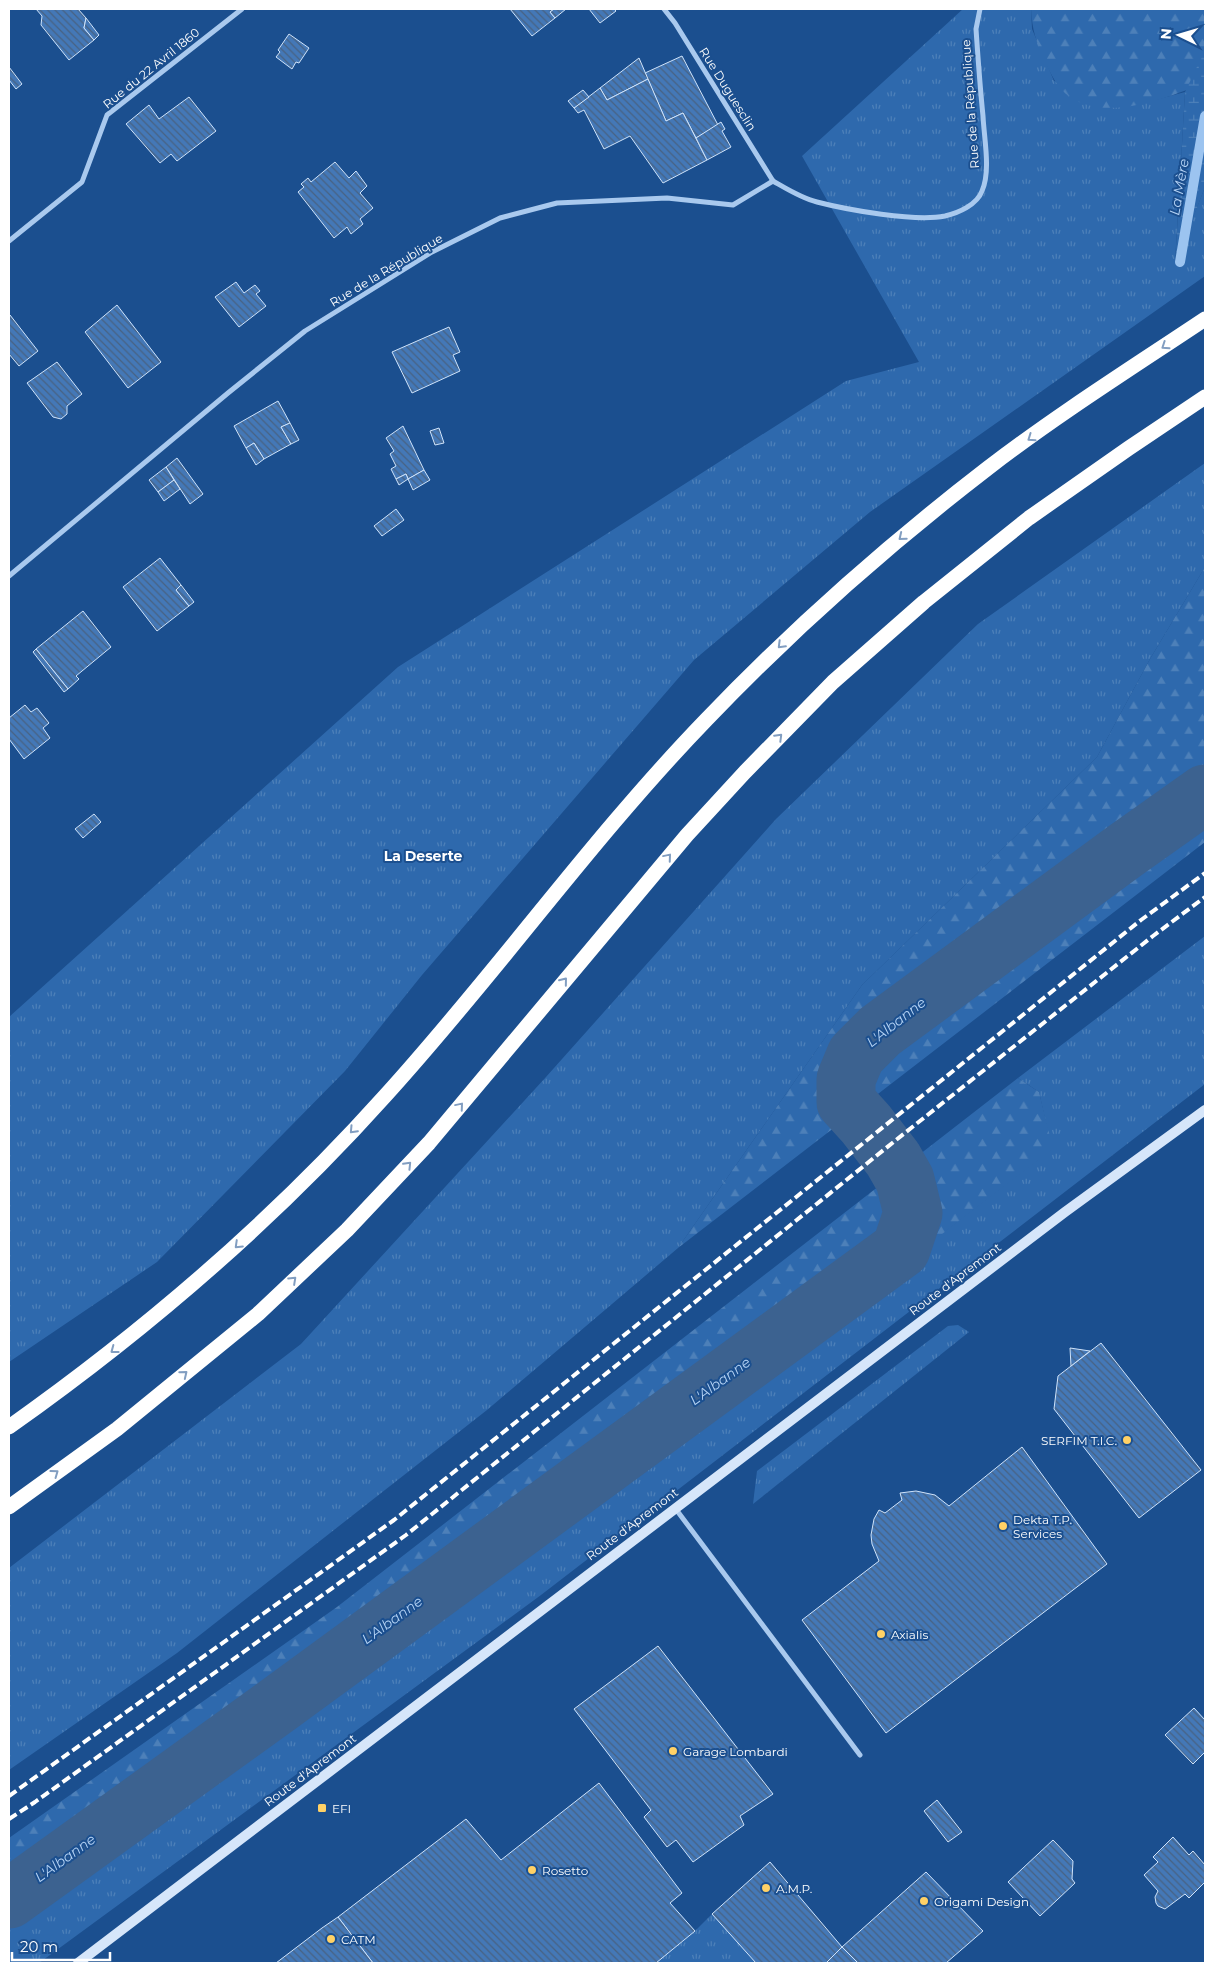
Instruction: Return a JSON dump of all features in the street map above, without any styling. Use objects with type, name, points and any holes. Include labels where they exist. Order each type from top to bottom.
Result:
[{"type":"highway","points":[[9,1427],[125,1342],[217,1265],[309,1177],[386,1095],[629,805],[704,722],[784,641],[880,554],[991,466],[1104,386],[1205,319]]},
{"type":"highway","points":[[12,1504],[117,1429],[243,1326],[346,1230],[429,1144],[687,835],[745,772],[833,682],[924,602],[1029,518],[1205,397]]},
{"type":"main road","name":"Route d'Apremont","points":[[78,1963],[1057,1218],[1205,1110]]},
{"type":"street","name":"Rue du 22 Avril 1860","points":[[9,241],[82,182],[107,115],[242,9]]},
{"type":"street","name":"Rue Duguesclin","points":[[664,9],[773,181]]},
{"type":"street","name":"Rue de la République","points":[[9,576],[305,331],[432,252],[500,218],[557,203],[666,198],[733,205],[773,181],[797,195],[817,202],[865,211],[915,217],[945,216],[964,209],[975,201],[982,192],[986,166],[976,29],[980,9]]},
{"type":"street","points":[[675,1508],[860,1755]]},
{"type":"green space","points":[[963,9],[1031,9],[1032,29],[1054,81],[1155,100],[1185,92],[1175,263],[1205,187],[1205,276],[870,512],[694,660],[422,975],[345,1071],[157,1262],[9,1362],[9,1017],[398,667],[846,381],[919,362],[802,156]]},
{"type":"green space","points":[[1031,9],[1205,9],[1205,82],[1174,95],[1138,105],[1101,107],[1085,104],[1065,93],[1052,75],[1037,41],[1032,23]]},
{"type":"green space","points":[[1205,50],[1205,187],[1175,265],[1185,92]]},
{"type":"green space","points":[[1205,463],[1205,567],[1150,659],[1097,757],[862,985],[678,1248],[487,1410],[177,1653],[9,1770],[9,1568],[301,1344],[546,1077],[776,819],[978,624]]},
{"type":"green space","points":[[1205,567],[1205,842],[678,1248],[862,985],[1097,757],[1150,659]]},
{"type":"green space","points":[[1205,936],[1205,1084],[541,1595],[39,1963],[9,1963],[9,1908],[166,1798],[418,1636],[1052,1149],[1039,1092],[1018,1078]]},
{"type":"green space","points":[[1018,1078],[1039,1092],[1053,1149],[418,1636],[166,1798],[9,1908],[9,1838],[337,1607]]},
{"type":"green space","points":[[958,1325],[969,1332],[753,1504],[757,1471],[948,1326]]},
{"type":"green space","points":[[712,1914],[757,1963],[656,1963],[695,1931]]},
{"type":"building","points":[[36,9],[78,9],[86,18],[84,28],[94,40],[69,60],[41,25],[42,16]]},
{"type":"building","points":[[510,9],[554,9],[550,12],[555,18],[532,36]]},
{"type":"building","points":[[554,9],[566,9],[555,18],[550,12]]},
{"type":"building","points":[[589,9],[614,9],[616,11],[600,23]]},
{"type":"building","points":[[86,18],[99,35],[94,40],[84,28]]},
{"type":"building","points":[[289,34],[309,48],[299,63],[296,62],[292,69],[276,57],[280,52],[278,50]]},
{"type":"building","points":[[682,56],[718,125],[696,138],[683,113],[666,121],[645,73]]},
{"type":"building","points":[[639,58],[648,79],[607,100],[600,88]]},
{"type":"building","points":[[9,67],[22,84],[16,89],[9,80]]},
{"type":"building","points":[[648,79],[666,121],[683,113],[707,160],[663,183],[630,136],[604,149],[584,110],[578,113],[574,108],[600,88],[607,100]]},
{"type":"building","points":[[583,90],[589,97],[574,108],[568,101]]},
{"type":"building","points":[[189,97],[216,131],[177,161],[171,154],[160,163],[126,124],[149,105],[159,119]]},
{"type":"building","points":[[721,122],[725,129],[722,131],[731,147],[707,160],[696,138]]},
{"type":"building","points":[[335,162],[349,178],[356,171],[367,186],[360,193],[373,208],[360,219],[363,224],[351,234],[347,227],[334,238],[298,192],[304,187],[301,184],[308,178],[311,182]]},
{"type":"building","points":[[236,282],[244,293],[255,285],[260,291],[256,294],[266,306],[239,327],[215,297]]},
{"type":"building","points":[[117,305],[161,362],[128,388],[85,332]]},
{"type":"building","points":[[10,315],[38,351],[19,366],[9,354]]},
{"type":"building","points":[[449,327],[460,352],[453,355],[460,371],[412,393],[392,352]]},
{"type":"building","points":[[57,362],[82,394],[67,406],[67,414],[61,419],[53,417],[27,383]]},
{"type":"building","points":[[278,401],[290,423],[281,427],[291,444],[264,459],[254,443],[246,448],[234,426]]},
{"type":"building","points":[[290,423],[299,440],[291,444],[281,427]]},
{"type":"building","points":[[403,426],[424,470],[408,479],[406,474],[396,479],[391,469],[396,466],[390,454],[394,451],[386,438]]},
{"type":"building","points":[[439,428],[444,443],[435,445],[430,431]]},
{"type":"building","points":[[254,443],[264,459],[256,465],[246,448]]},
{"type":"building","points":[[177,458],[203,494],[190,504],[166,467]]},
{"type":"building","points":[[166,467],[174,480],[158,492],[149,480]]},
{"type":"building","points":[[424,470],[430,480],[413,490],[408,479]]},
{"type":"building","points":[[406,474],[408,479],[399,485],[396,479]]},
{"type":"building","points":[[174,480],[180,489],[164,501],[158,492]]},
{"type":"building","points":[[396,509],[404,520],[382,536],[374,526]]},
{"type":"building","points":[[160,558],[181,585],[176,590],[189,606],[157,631],[123,587]]},
{"type":"building","points":[[181,585],[194,602],[189,606],[176,590]]},
{"type":"building","points":[[83,611],[111,647],[76,676],[79,679],[68,689],[36,649]]},
{"type":"building","points":[[36,649],[68,689],[64,692],[33,652]]},
{"type":"building","points":[[25,705],[31,712],[37,708],[49,723],[43,728],[50,738],[24,759],[9,739],[9,718]]},
{"type":"building","points":[[94,814],[101,822],[83,838],[75,829]]},
{"type":"building","name":"SERFIM T.I.C.","points":[[1101,1343],[1201,1470],[1139,1518],[1054,1409],[1058,1376]]},
{"type":"building","points":[[1070,1348],[1090,1351],[1071,1366]]},
{"type":"building","points":[[1022,1447],[1107,1564],[886,1733],[802,1620],[879,1561],[872,1544],[871,1535],[874,1519],[879,1510],[885,1513],[902,1500],[900,1493],[916,1491],[935,1495],[949,1506]]},
{"type":"building","name":"Garage Lombardi","points":[[658,1646],[773,1794],[740,1816],[744,1825],[693,1862],[676,1840],[667,1847],[644,1817],[651,1810],[574,1709]]},
{"type":"building","points":[[1194,1708],[1205,1720],[1205,1752],[1193,1764],[1165,1735]]},
{"type":"building","name":"Rosetto","points":[[599,1783],[682,1893],[670,1903],[695,1931],[656,1963],[373,1963],[338,1917],[466,1819],[501,1860]]},
{"type":"building","points":[[937,1800],[962,1832],[948,1842],[924,1811]]},
{"type":"building","points":[[1173,1837],[1189,1855],[1193,1851],[1205,1865],[1205,1882],[1189,1898],[1185,1894],[1165,1909],[1156,1903],[1155,1897],[1158,1891],[1144,1875],[1158,1862],[1153,1857]]},
{"type":"building","points":[[1053,1840],[1073,1861],[1072,1879],[1075,1883],[1040,1916],[1008,1882]]},
{"type":"building","name":"A.M.P.","points":[[770,1862],[842,1947],[826,1963],[756,1963],[712,1914]]},
{"type":"building","name":"Origami Design","points":[[926,1872],[983,1931],[946,1963],[858,1963],[842,1947]]},
{"type":"building","name":"CATM","points":[[338,1917],[373,1963],[276,1963],[322,1928]]},
{"type":"building","points":[[842,1947],[858,1963],[826,1963]]},
{"type":"waterway","name":"La Mère","points":[[1180,262],[1205,116]]},
{"type":"waterway","name":"L'Albanne","points":[[9,1899],[278,1705],[901,1249],[913,1213],[905,1180],[893,1159],[846,1102],[846,1079],[856,1055],[880,1031],[1205,794]]},
{"type":"railway","points":[[9,1796],[394,1520],[1141,920],[1205,873]]},
{"type":"railway","points":[[9,1819],[406,1535],[896,1140],[1205,897]]},
{"type":"place","name":"SERFIM T.I.C.","points":[[1127,1440]]},
{"type":"place","name":"Dekta T.P. Services","points":[[1003,1526]]},
{"type":"place","name":"Axialis","points":[[881,1634]]},
{"type":"place","name":"Garage Lombardi","points":[[673,1751]]},
{"type":"place","name":"EFI","points":[[322,1808]]},
{"type":"place","name":"Rosetto","points":[[532,1870]]},
{"type":"place","name":"A.M.P.","points":[[766,1888]]},
{"type":"place","name":"Origami Design","points":[[924,1901]]},
{"type":"place","name":"CATM","points":[[331,1939]]},
{"type":"district","name":"La Deserte","points":[[423,856]]}]
